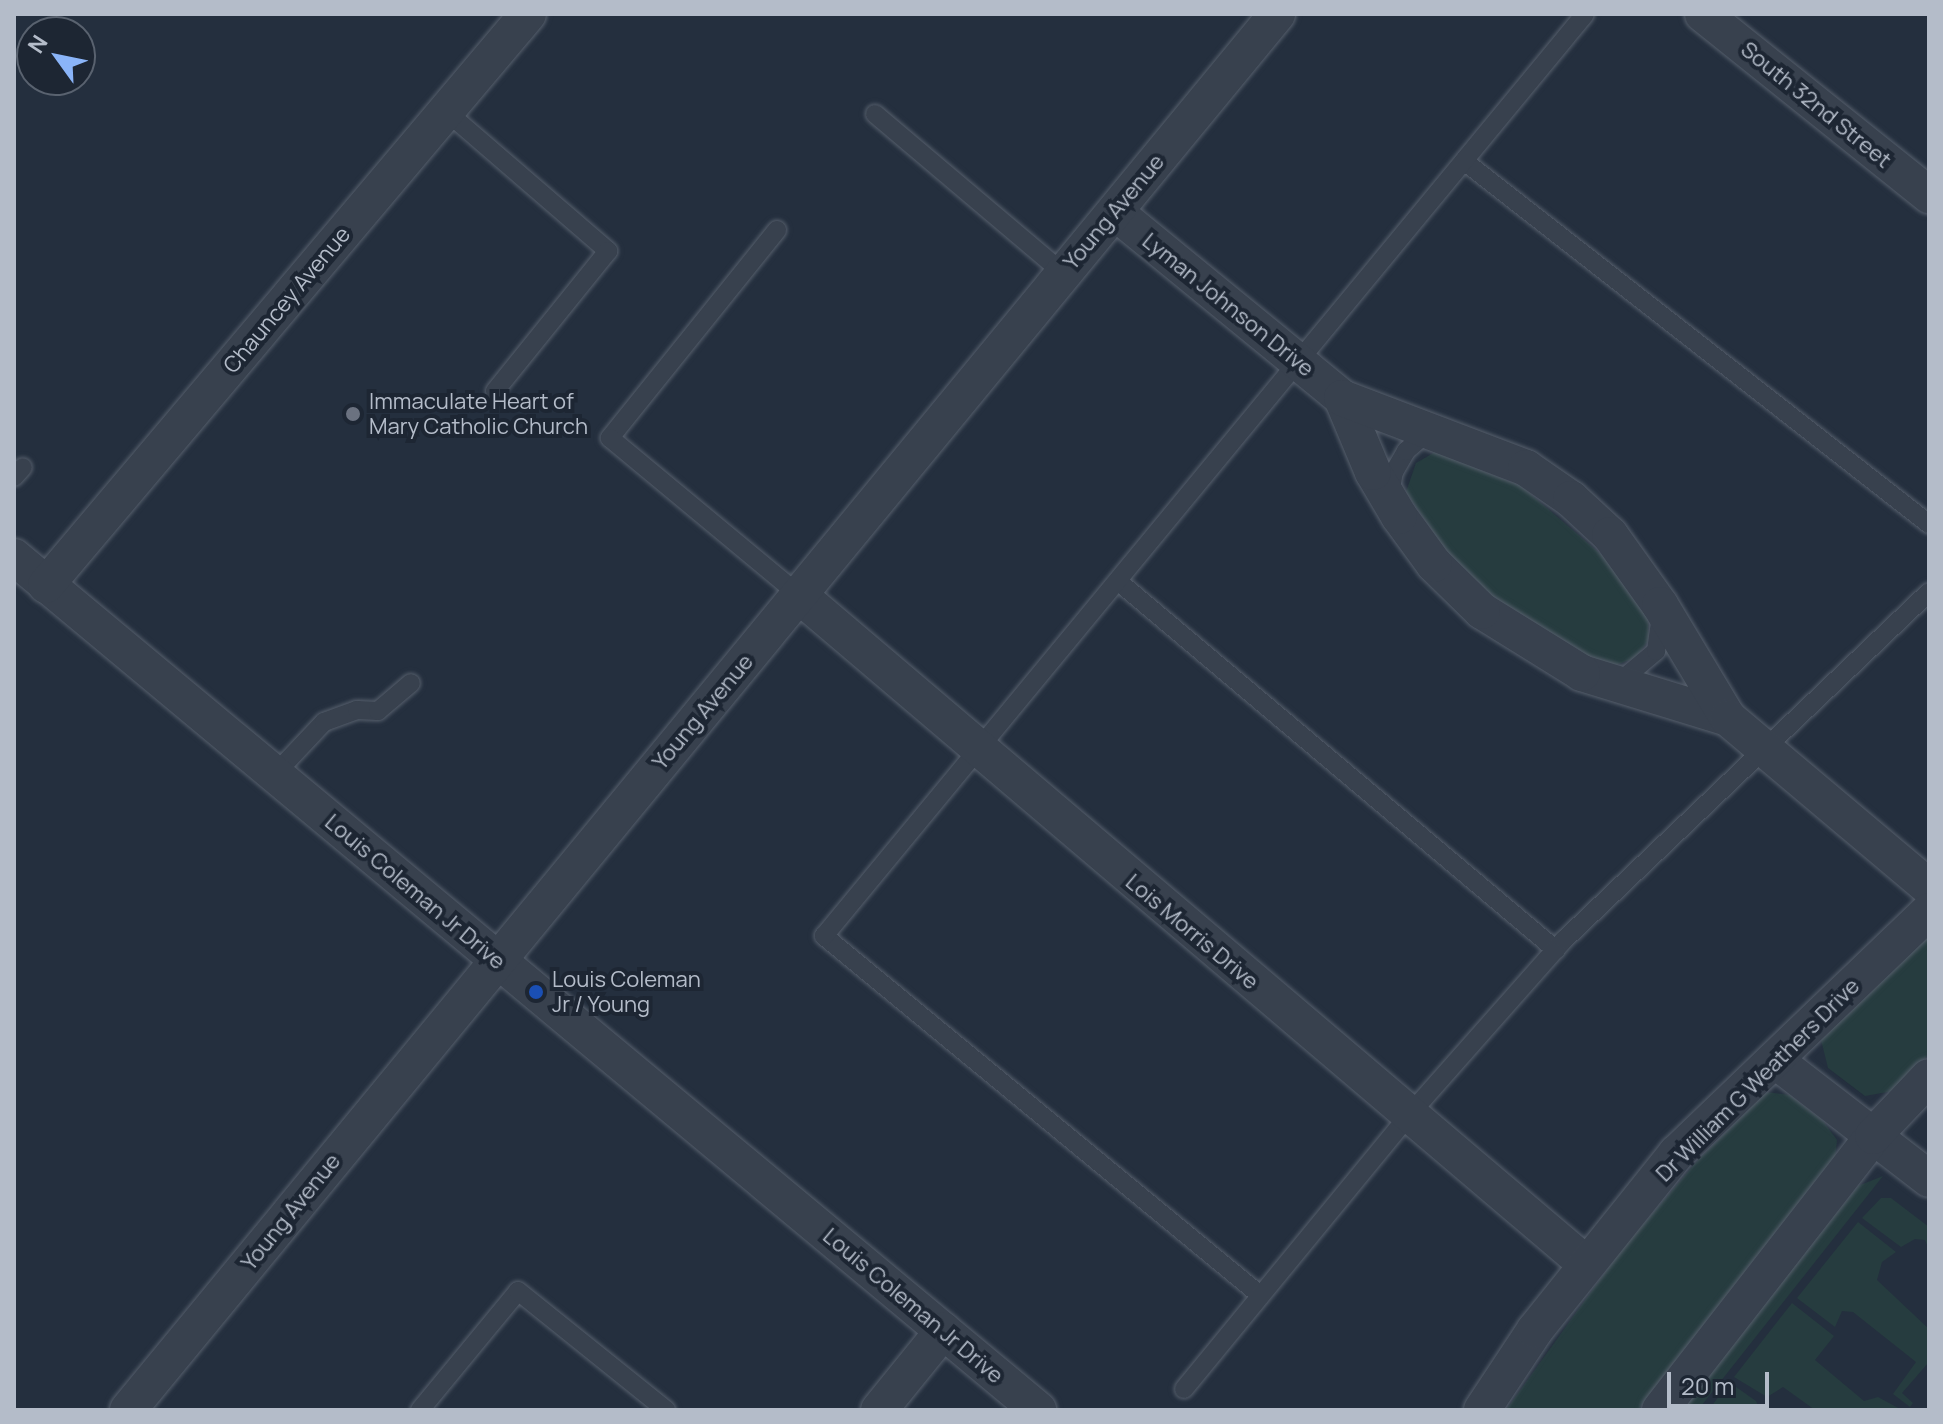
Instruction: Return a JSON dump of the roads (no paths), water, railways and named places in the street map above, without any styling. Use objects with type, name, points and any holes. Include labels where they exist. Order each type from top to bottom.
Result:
[{"type":"street","name":"Chauncey Avenue","points":[[46,585],[528,14]]},
{"type":"street","name":"Young Avenue","points":[[128,1410],[1277,14]]},
{"type":"street","name":"South 32nd Street","points":[[1703,14],[1929,195]]},
{"type":"street","name":"Lyman Johnson Drive","points":[[1115,212],[1342,398],[1526,468],[1571,499],[1610,535],[1660,605],[1728,718],[1929,887]]},
{"type":"street","name":"Lyman Johnson Drive","points":[[1342,398],[1389,499],[1434,564],[1482,611],[1559,661],[1616,685],[1728,718]]},
{"type":"street","name":"Louis Coleman Jr Drive","points":[[14,557],[1038,1410]]},
{"type":"street","name":"Lois Morris Drive","points":[[800,596],[980,753],[1586,1264]]},
{"type":"street","name":"Dr William G Weathers Drive","points":[[1482,1410],[1586,1264],[1676,1154],[1929,911]]},
{"type":"street","points":[[1776,1061],[1929,1179]]},
{"type":"street","points":[[1660,1410],[1873,1136],[1929,1077]]},
{"type":"street","points":[[879,1410],[943,1331]]},
{"type":"lane","points":[[1260,1295],[824,936],[980,753],[1585,14]]},
{"type":"lane","points":[[447,112],[608,251],[495,391]]},
{"type":"lane","points":[[875,114],[1063,273]]},
{"type":"lane","points":[[1464,161],[1929,524]]},
{"type":"lane","points":[[777,230],[610,438],[800,596]]},
{"type":"lane","points":[[1389,499],[1394,472],[1406,451],[1429,431]]},
{"type":"lane","points":[[1119,582],[1556,950]]},
{"type":"lane","points":[[1184,1389],[1409,1115],[1556,950],[1768,751],[1929,592]]},
{"type":"lane","points":[[1616,685],[1656,651],[1662,635],[1660,605]]},
{"type":"lane","points":[[274,775],[324,722],[357,710],[378,711],[411,683]]},
{"type":"lane","points":[[420,1410],[518,1291],[666,1410]]},
{"type":"place","name":"Immaculate Heart of Mary Catholic Church","points":[[353,414]]},
{"type":"place","name":"Louis Coleman Jr / Young","points":[[536,992]]}]
